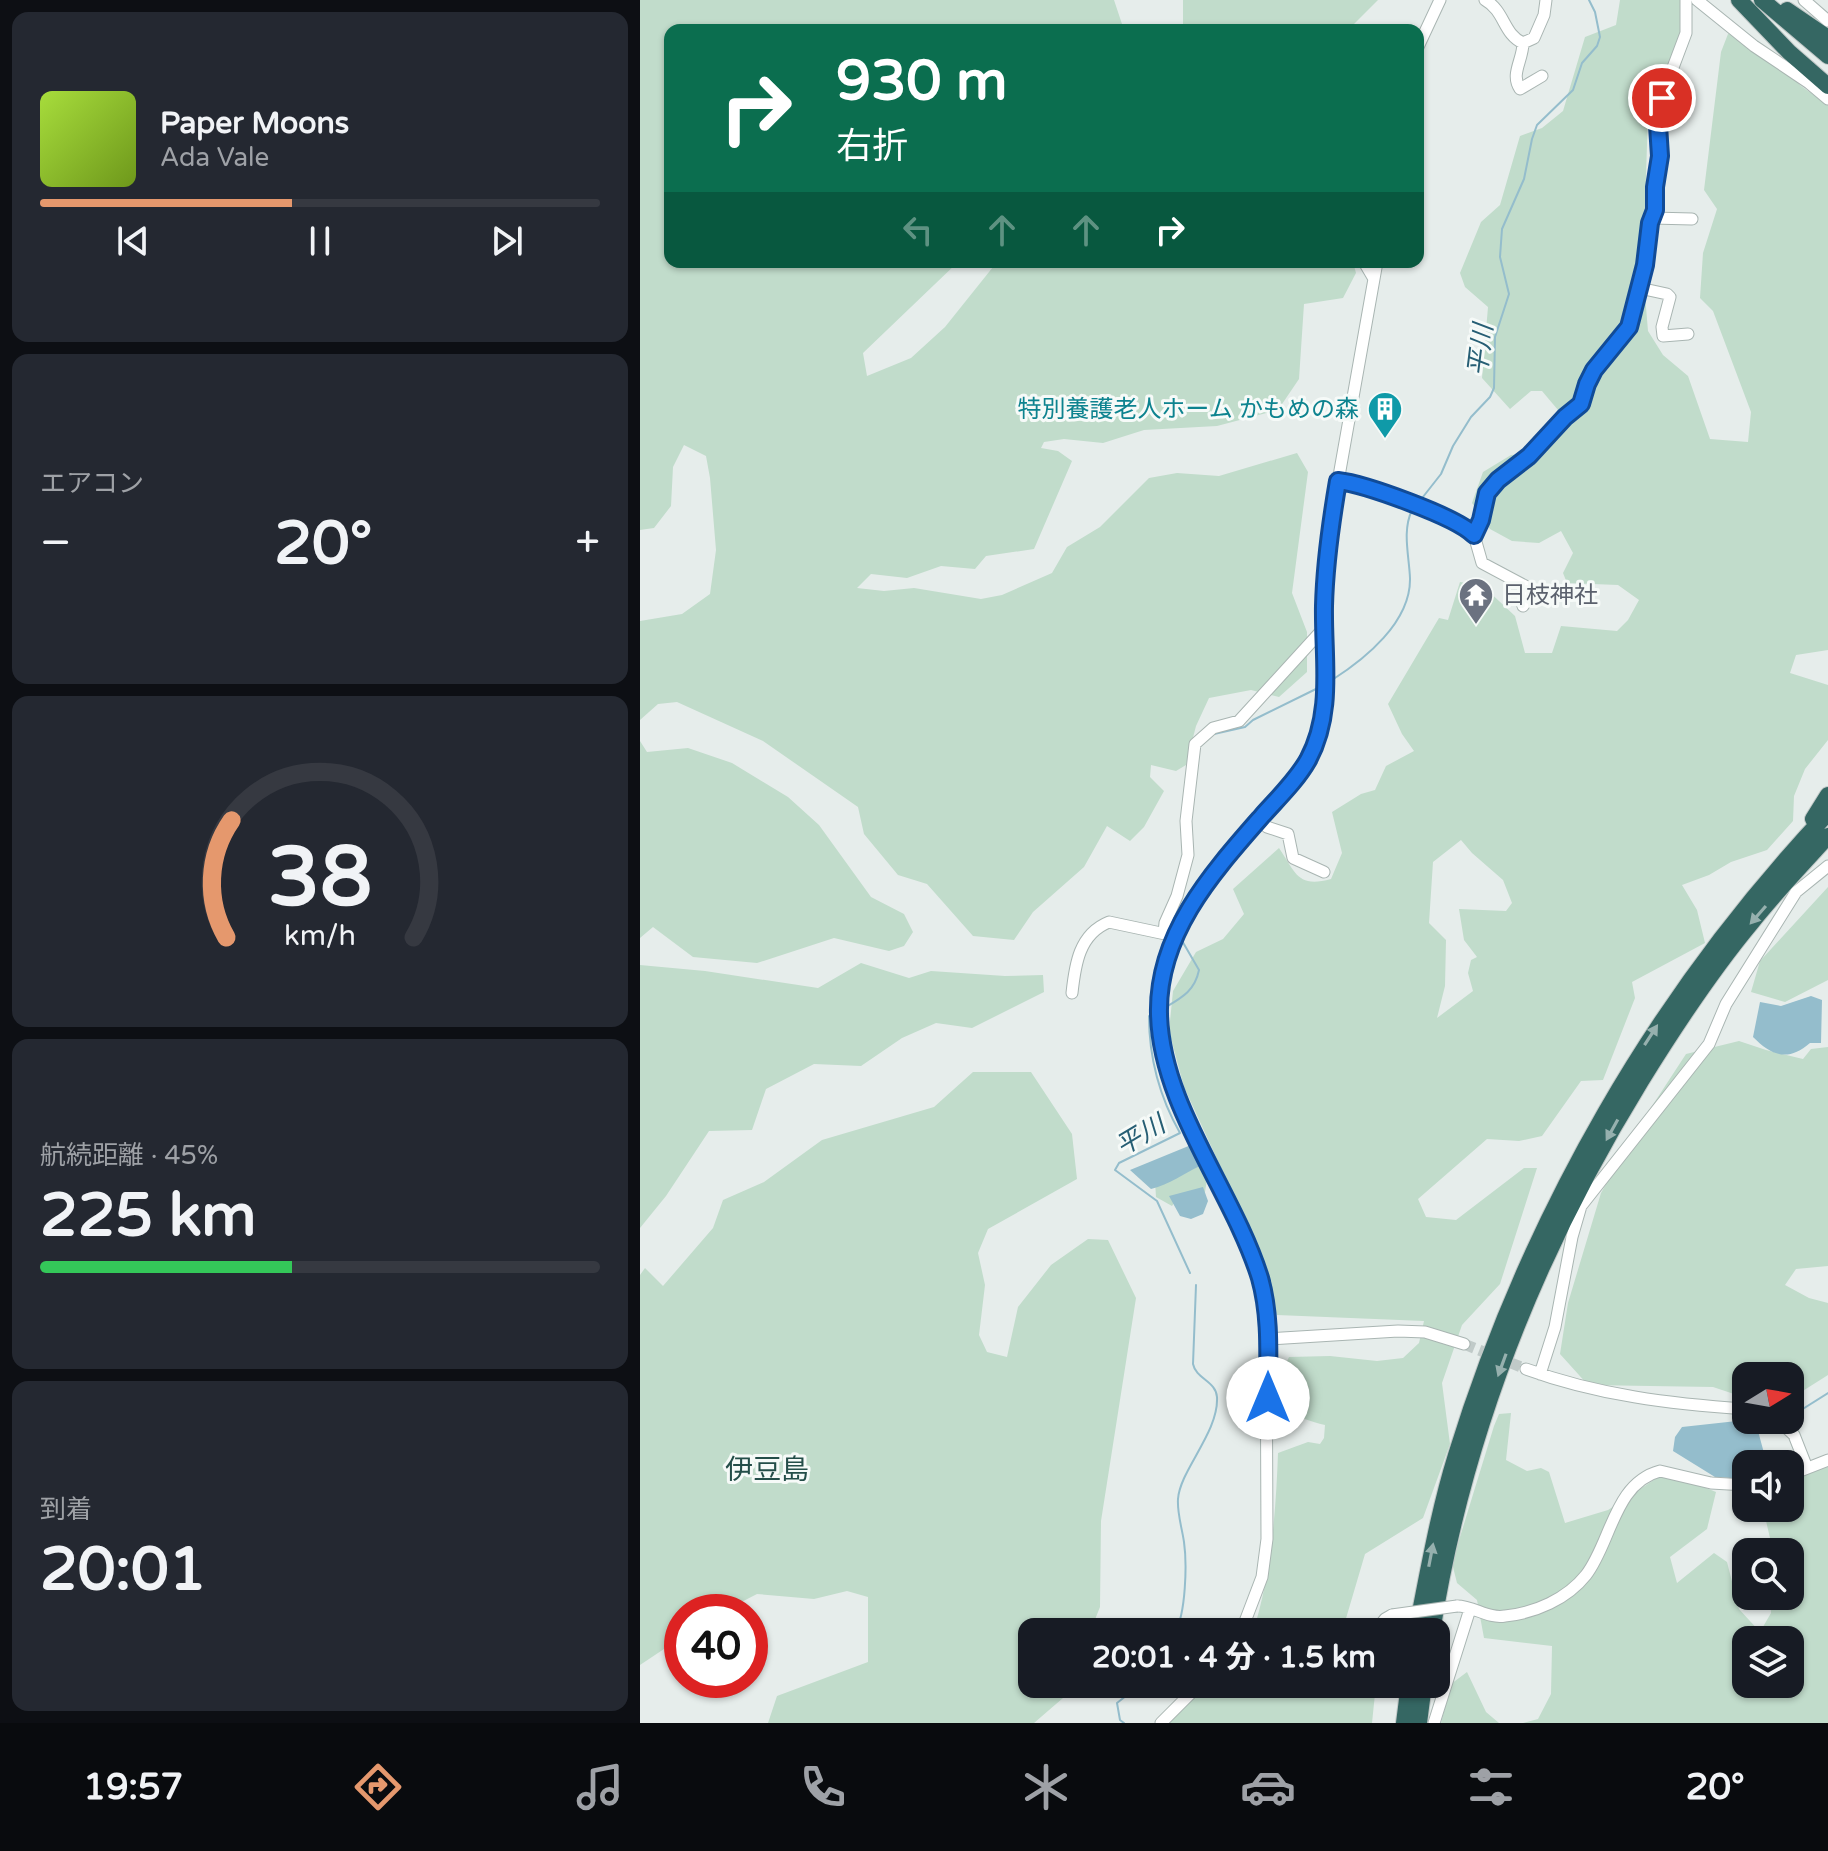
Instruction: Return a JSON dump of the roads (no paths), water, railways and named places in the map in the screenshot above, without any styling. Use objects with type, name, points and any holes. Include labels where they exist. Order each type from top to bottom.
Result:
[{"type":"highway","points":[[1741,0],[1828,72]]},
{"type":"highway","points":[[1741,0],[1789,52],[1828,86]]},
{"type":"highway","points":[[1762,0],[1828,56]]},
{"type":"highway","points":[[1772,0],[1828,38]]},
{"type":"highway","points":[[1419,1618],[1455,1456],[1513,1296],[1562,1192],[1630,1069],[1660,1022],[1758,884],[1806,830],[1828,795]]},
{"type":"highway","points":[[1738,915],[1828,813]]},
{"type":"highway","points":[[1435,1618],[1449,1541],[1481,1424],[1512,1339],[1572,1202],[1615,1123],[1681,1018],[1751,922],[1827,837]]},
{"type":"highway","points":[[1404,1723],[1407,1698]]},
{"type":"highway","points":[[1419,1723],[1422,1698]]},
{"type":"street","points":[[1424,34],[1440,0]]},
{"type":"street","points":[[1485,0],[1500,12],[1513,39],[1523,43],[1534,38],[1544,15],[1546,0]]},
{"type":"street","points":[[1474,535],[1487,493],[1581,404],[1594,370],[1629,327],[1655,210],[1660,156],[1657,110],[1686,33],[1686,0]]},
{"type":"street","points":[[1697,0],[1828,99]]},
{"type":"street","points":[[1804,0],[1828,21]]},
{"type":"street","points":[[1523,43],[1516,83],[1520,89],[1542,76]]},
{"type":"street","points":[[1652,218],[1692,219]]},
{"type":"street","points":[[1368,268],[1374,279]]},
{"type":"street","points":[[1247,1618],[1265,1557],[1266,1306],[1255,1264],[1169,1076],[1159,1011],[1165,961],[1173,934],[1210,879],[1299,774],[1319,736],[1325,705],[1326,557],[1376,268]]},
{"type":"street","points":[[1639,285],[1670,297],[1662,327],[1663,336],[1688,334]]},
{"type":"street","points":[[1338,481],[1368,488],[1465,526],[1474,535],[1482,563],[1529,588],[1530,596],[1523,606]]},
{"type":"street","points":[[1173,934],[1167,917],[1177,896],[1188,855],[1186,821],[1195,744],[1213,728],[1239,721],[1324,628]]},
{"type":"street","points":[[1259,819],[1267,827],[1288,834],[1293,858],[1324,872]]},
{"type":"street","points":[[1540,1374],[1555,1327],[1581,1206],[1709,1044],[1726,1004],[1796,892],[1828,866]]},
{"type":"street","points":[[1072,993],[1077,961],[1084,944],[1101,925],[1109,922],[1173,934]]},
{"type":"street","points":[[1268,1339],[1398,1331],[1425,1332],[1464,1344]]},
{"type":"street","points":[[1526,1369],[1589,1389],[1732,1407]]},
{"type":"street","points":[[1793,1434],[1807,1468]]},
{"type":"street","points":[[1804,1469],[1828,1460]]},
{"type":"street","points":[[1387,1618],[1457,1606],[1491,1617],[1507,1616],[1546,1605],[1568,1592],[1593,1565],[1621,1502],[1652,1473],[1660,1471],[1711,1483],[1732,1484]]},
{"type":"street","points":[[1434,1723],[1470,1609]]},
{"type":"street","points":[[1161,1723],[1186,1698]]},
{"type":"water","points":[[1811,996],[1822,1000],[1821,1043],[1810,1043],[1794,1053],[1780,1054],[1767,1049],[1753,1037],[1760,1002],[1781,1006]]},
{"type":"water","points":[[1191,1145],[1200,1157],[1200,1166],[1164,1184],[1151,1189],[1130,1170]]},
{"type":"water","points":[[1203,1187],[1208,1201],[1203,1214],[1191,1219],[1180,1216],[1169,1196]]},
{"type":"water","points":[[1732,1422],[1732,1434],[1759,1434],[1763,1450],[1732,1450],[1732,1478],[1715,1477],[1673,1451],[1675,1437],[1682,1427]]},
{"type":"waterway","name":"平川","points":[[1419,502],[1441,474],[1453,446],[1471,417],[1490,397],[1494,388],[1495,337],[1509,294],[1500,257],[1502,229],[1524,179],[1537,125],[1573,90],[1582,63],[1597,46],[1600,37],[1589,0]]},
{"type":"waterway","name":"平川","points":[[1332,680],[1384,638],[1403,610],[1410,578],[1407,535],[1412,510]]},
{"type":"waterway","name":"平川","points":[[1214,734],[1245,727],[1253,720],[1318,688]]},
{"type":"waterway","name":"平川","points":[[1173,926],[1181,899]]},
{"type":"waterway","name":"平川","points":[[1166,1007],[1187,992],[1195,983],[1199,970],[1181,939]]},
{"type":"waterway","name":"平川","points":[[1156,1012],[1149,1016],[1153,1062],[1166,1105],[1180,1133],[1119,1163],[1115,1170],[1157,1201],[1190,1273]]},
{"type":"waterway","name":"平川","points":[[1180,1618],[1185,1551],[1178,1499],[1185,1476],[1212,1424],[1217,1397],[1213,1387],[1193,1364],[1196,1285]]},
{"type":"waterway","points":[[1804,1408],[1828,1393]]},
{"type":"waterway","name":"平川","points":[[1123,1698],[1117,1703],[1120,1720],[1124,1723]]},
{"type":"tunnel","points":[[1464,1344],[1526,1369]]},
{"type":"place","name":"特別養護老人ホーム かもめの森","points":[[1385,440]]},
{"type":"place","name":"日枝神社","points":[[1476,626]]},
{"type":"district","name":"伊豆島","points":[[767,1469]]}]
